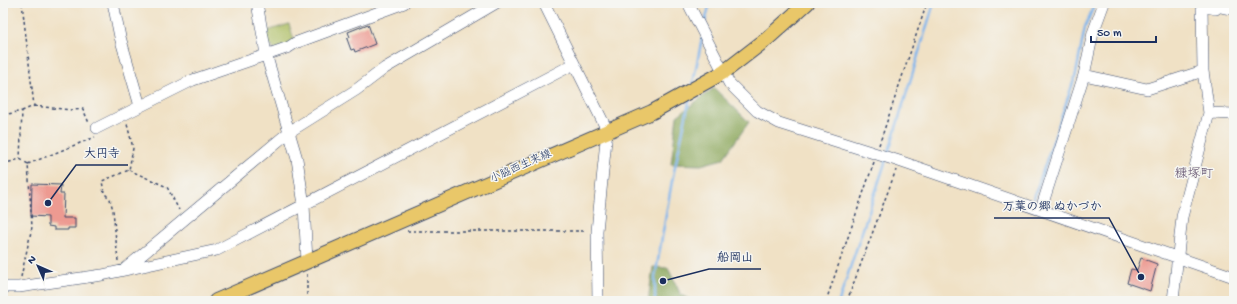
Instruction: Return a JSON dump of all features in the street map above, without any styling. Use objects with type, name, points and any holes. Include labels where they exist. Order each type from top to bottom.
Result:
[{"type":"main road","name":"小脇西生来線","points":[[216,301],[607,130],[652,112],[724,72],[768,38],[807,3]]},
{"type":"street","points":[[113,3],[120,37],[140,106]]},
{"type":"street","points":[[257,3],[266,54],[297,159],[304,205],[307,261]]},
{"type":"street","points":[[97,128],[193,80],[289,47],[295,43],[404,3]]},
{"type":"street","points":[[121,270],[290,132],[356,90],[385,68],[496,3]]},
{"type":"street","points":[[544,3],[607,130],[597,231],[598,301]]},
{"type":"street","points":[[688,3],[729,83],[758,111],[779,124],[878,151],[899,161],[1041,209],[1178,259],[1234,277]]},
{"type":"street","points":[[1041,209],[1084,75],[1093,33],[1104,3]]},
{"type":"street","points":[[1173,301],[1182,217],[1209,113],[1203,71],[1198,5],[1216,9],[1216,4],[1234,10]]},
{"type":"street","points":[[3,287],[19,287],[121,270],[217,250],[574,64]]},
{"type":"street","points":[[1084,75],[1147,89],[1203,71]]},
{"type":"street","points":[[1209,113],[1234,114]]},
{"type":"path","points":[[22,3],[34,106]]},
{"type":"path","points":[[826,301],[927,3]]},
{"type":"path","points":[[3,115],[22,111],[34,106],[72,110],[83,109],[87,123],[97,128],[96,137],[28,164]]},
{"type":"path","points":[[20,159],[22,111]]},
{"type":"path","points":[[123,115],[129,128],[133,148],[129,170]]},
{"type":"path","points":[[3,164],[20,159],[28,164]]},
{"type":"path","points":[[847,301],[899,161]]},
{"type":"path","points":[[19,287],[32,227],[28,164]]},
{"type":"path","points":[[121,270],[113,210],[110,199],[104,193],[102,181],[129,170],[167,187],[184,220]]},
{"type":"path","points":[[402,231],[597,231]]},
{"type":"path","points":[[306,301],[307,261]]},
{"type":"green space","points":[[289,24],[295,43],[274,50],[272,46],[266,48],[261,33]]},
{"type":"green space","points":[[714,88],[749,122],[723,159],[701,165],[671,164],[677,116]]},
{"type":"green space","points":[[653,267],[668,268],[681,295],[693,301],[648,301]]},
{"type":"building","points":[[368,24],[375,44],[355,52],[354,49],[351,50],[347,39],[350,37],[348,32]]},
{"type":"building","points":[[32,184],[61,185],[60,194],[64,194],[63,218],[75,218],[75,228],[68,228],[68,230],[54,230],[54,227],[48,226],[48,217],[31,216]]},
{"type":"building","points":[[1141,258],[1157,264],[1150,291],[1127,283],[1131,269],[1137,270]]},
{"type":"waterway","points":[[704,26],[710,3]]},
{"type":"waterway","points":[[888,154],[934,3]]},
{"type":"waterway","points":[[1033,200],[1076,74],[1085,27],[1095,3]]},
{"type":"waterway","points":[[693,83],[702,38]]},
{"type":"waterway","points":[[655,301],[655,277],[672,181],[690,97]]},
{"type":"waterway","points":[[839,301],[886,160]]},
{"type":"place","name":"大円寺","points":[[48,203]]},
{"type":"place","name":"万葉の郷 ぬかづか","points":[[1141,277]]},
{"type":"place","name":"船岡山","points":[[663,281]]},
{"type":"district","name":"糠塚町","points":[[1194,174]]}]
